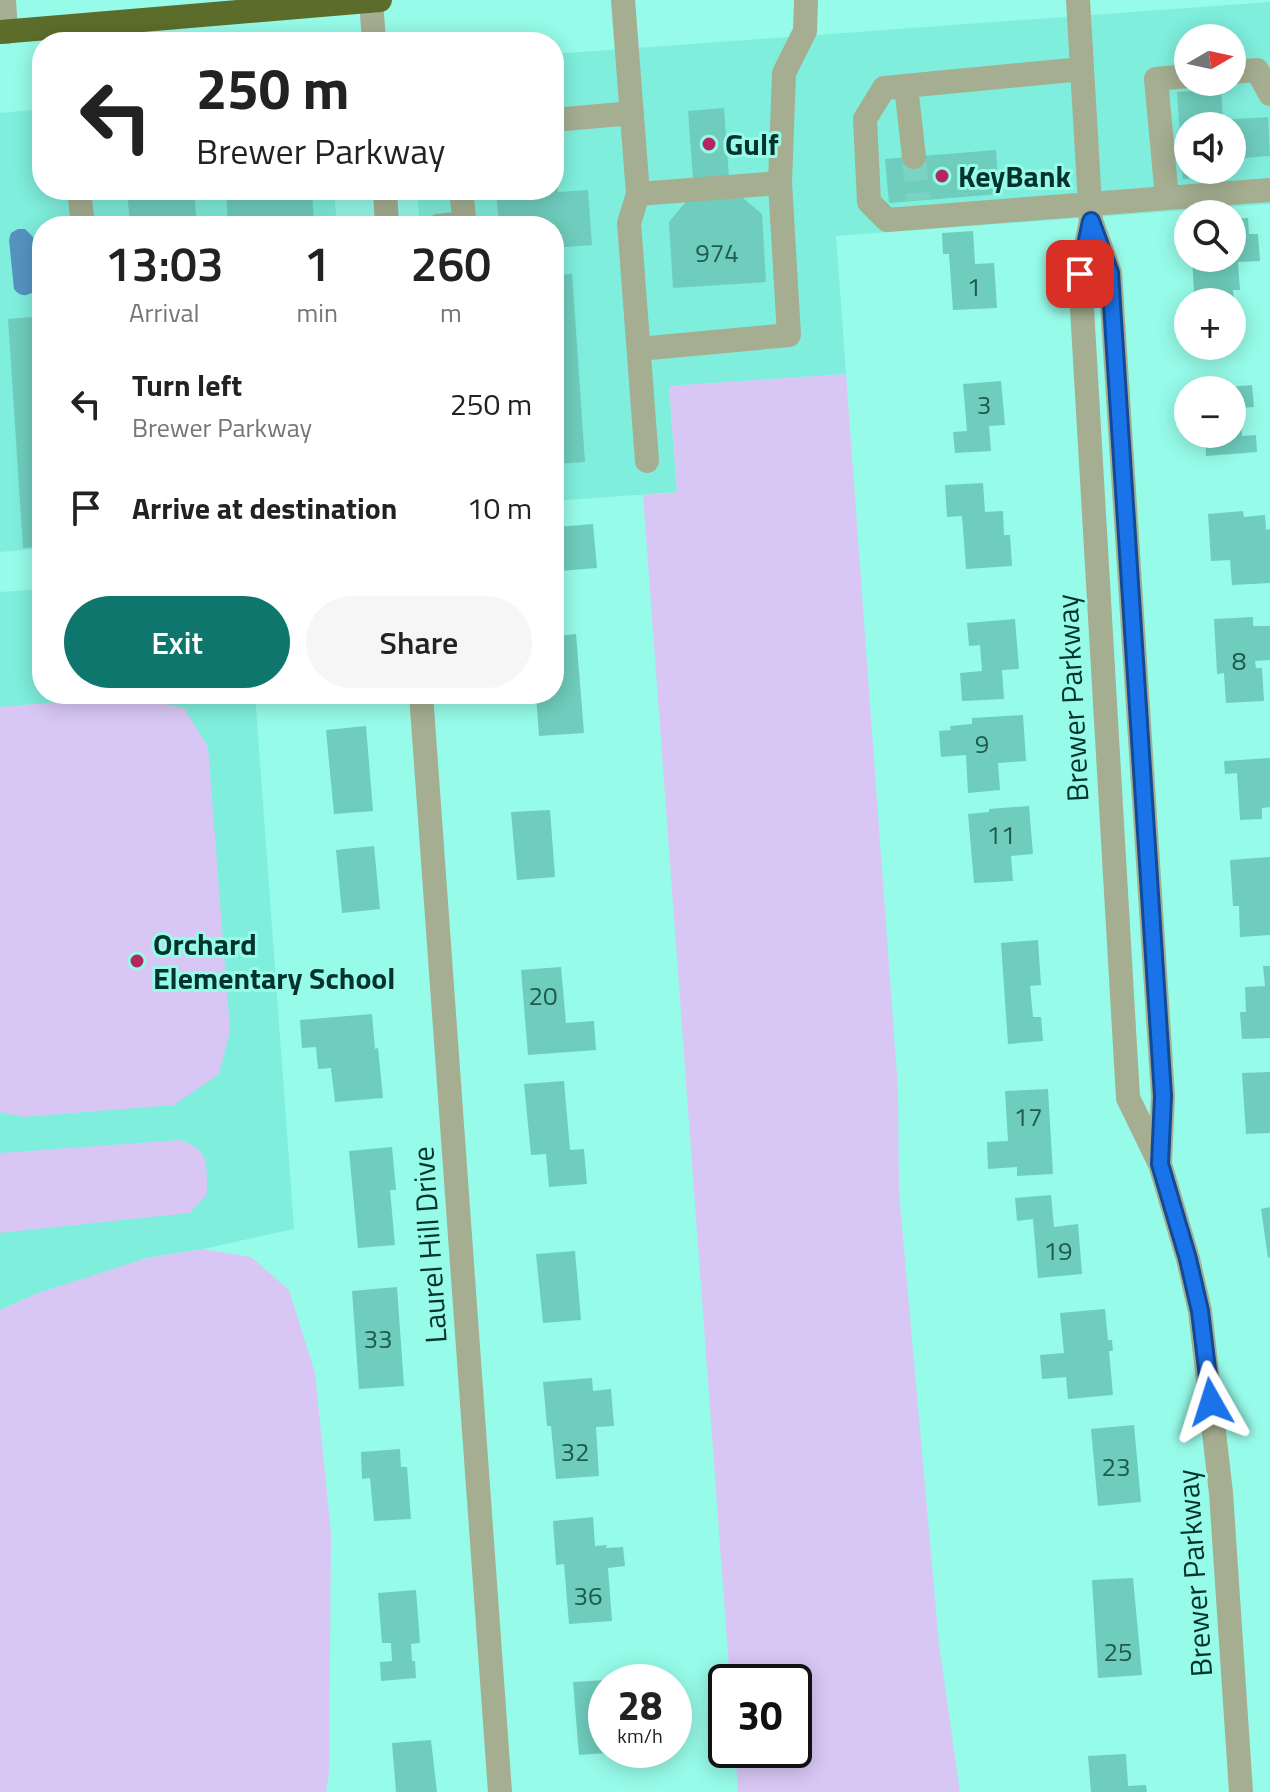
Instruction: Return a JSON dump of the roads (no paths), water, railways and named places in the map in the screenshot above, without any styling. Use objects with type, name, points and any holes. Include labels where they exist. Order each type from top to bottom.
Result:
[{"type":"highway","points":[[83,32],[380,0]]},
{"type":"highway","points":[[3,32],[32,33]]},
{"type":"street","points":[[3,32],[4,0]]},
{"type":"street","points":[[371,0],[373,32]]},
{"type":"street","points":[[623,0],[638,194],[629,223],[647,461]]},
{"type":"street","points":[[639,349],[789,335],[780,183],[784,73],[805,31],[806,0]]},
{"type":"street","name":"Brewer Parkway","points":[[1078,0],[1090,213],[1080,274],[1128,1098],[1160,1164],[1200,1311],[1221,1493],[1241,1792]]},
{"type":"street","points":[[1082,69],[884,88],[865,119],[869,202],[887,220],[919,209],[1090,213],[1167,198],[1270,190]]},
{"type":"street","points":[[1246,71],[1257,70],[1270,94]]},
{"type":"street","points":[[1167,198],[1156,79],[1174,77]]},
{"type":"street","points":[[906,86],[914,157]]},
{"type":"street","points":[[564,119],[632,113]]},
{"type":"street","points":[[638,194],[780,183]]},
{"type":"street","name":"Brewer Parkway","points":[[1090,213],[1110,273],[1163,1096],[1160,1164]]},
{"type":"street","name":"Laurel Hill Drive","points":[[422,704],[500,1792]]},
{"type":"tunnel","points":[[914,157],[918,200]]},
{"type":"place","name":"Gulf","points":[[709,144]]},
{"type":"place","name":"KeyBank","points":[[942,176]]},
{"type":"place","name":"Orchard Elementary School","points":[[137,961]]}]
